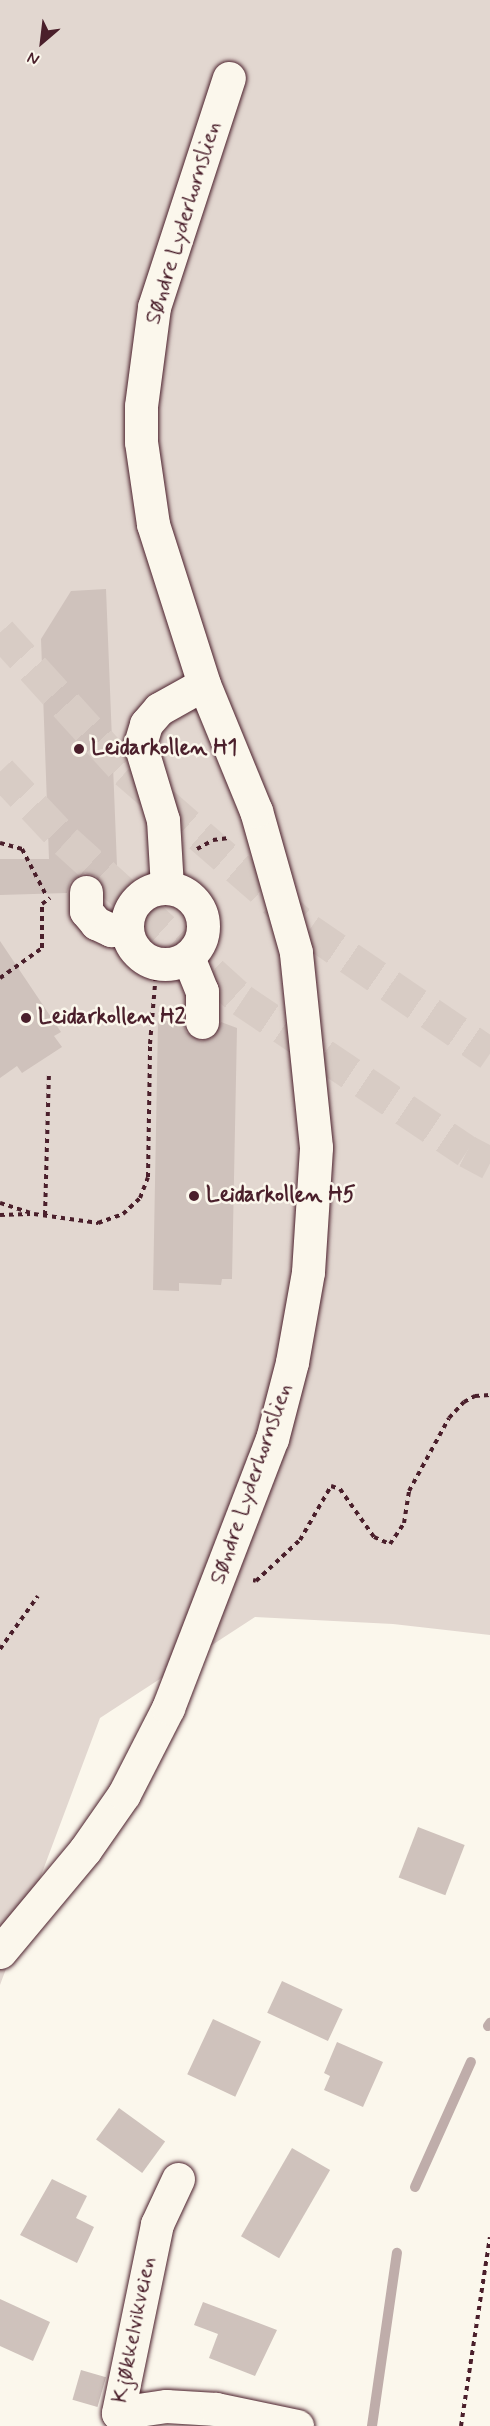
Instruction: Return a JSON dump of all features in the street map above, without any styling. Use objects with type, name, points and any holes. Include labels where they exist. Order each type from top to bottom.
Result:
[{"type":"street","name":"Søndre Lyderhornslien","points":[[0,1952],[85,1850],[124,1794],[168,1708],[224,1569],[272,1440],[292,1362],[308,1272],[316,1147],[296,952],[256,812],[204,684],[153,524],[144,483],[141,406],[154,307],[229,78]]},
{"type":"street","points":[[167,887],[163,820],[140,744],[146,724],[159,709],[204,684]]},
{"type":"street","points":[[172,960],[202,939],[203,915],[189,896],[167,887],[149,891],[134,903],[126,927],[133,947],[172,960],[202,991],[202,1022]]},
{"type":"street","points":[[86,892],[86,911],[96,923],[111,930],[126,927]]},
{"type":"street","name":"Kjøkkelvikveien","points":[[178,2179],[157,2224],[118,2413],[166,2406],[216,2409],[297,2426]]},
{"type":"path","points":[[195,850],[213,840],[240,838]]},
{"type":"path","points":[[0,843],[21,849],[45,893]]},
{"type":"path","points":[[0,978],[42,948],[42,904],[50,898]]},
{"type":"path","points":[[0,1215],[34,1214],[98,1223],[123,1214],[140,1198],[148,1177],[150,1044],[172,960]]},
{"type":"path","points":[[45,1215],[49,1072]]},
{"type":"path","points":[[0,1203],[34,1214]]},
{"type":"path","points":[[224,1569],[256,1581],[300,1540],[331,1486],[340,1489],[374,1537],[390,1544],[404,1523],[409,1491],[449,1418],[464,1402],[475,1396],[490,1395]]},
{"type":"path","points":[[0,1649],[38,1596]]},
{"type":"path","points":[[461,2426],[490,2237]]},
{"type":"shaded area","points":[[0,0],[490,0],[490,1635],[393,1624],[255,1617],[100,1718],[0,1985]]},
{"type":"building","name":"Leidarkollen H1","points":[[106,589],[118,891],[105,891],[96,876],[85,873],[70,882],[67,893],[0,895],[0,859],[49,859],[41,639],[71,591]]},
{"type":"building","name":"Leidarkollen H2","points":[[0,941],[61,1032],[54,1036],[62,1047],[22,1073],[17,1066],[0,1078]]},
{"type":"building","name":"Leidarkollen H5","points":[[158,1021],[183,1021],[186,1032],[201,1041],[212,1038],[221,1022],[237,1028],[232,1279],[222,1279],[221,1285],[179,1283],[179,1291],[153,1290]]},
{"type":"building","points":[[418,1827],[465,1845],[445,1895],[399,1877]]},
{"type":"building","points":[[282,1981],[343,2009],[328,2041],[267,2013]]},
{"type":"building","points":[[213,2019],[261,2041],[235,2097],[187,2074]]},
{"type":"building","points":[[337,2042],[383,2062],[363,2107],[324,2090],[330,2076],[324,2073]]},
{"type":"building","points":[[119,2108],[165,2142],[142,2173],[96,2140]]},
{"type":"building","points":[[292,2148],[330,2170],[279,2258],[241,2236]]},
{"type":"building","points":[[52,2179],[87,2196],[76,2218],[94,2227],[77,2263],[20,2235]]},
{"type":"building","points":[[0,2299],[50,2322],[33,2361],[0,2346]]},
{"type":"building","points":[[203,2302],[277,2330],[255,2376],[209,2358],[218,2334],[194,2325]]},
{"type":"building","points":[[81,2370],[106,2377],[97,2407],[72,2400]]},
{"type":"waterway","points":[[415,2187],[471,2062]]},
{"type":"waterway","points":[[372,2426],[397,2253]]},
{"type":"tunnel","points":[[0,632],[126,771],[309,930],[490,1054]]},
{"type":"tunnel","points":[[0,771],[66,841],[242,1000],[467,1151],[490,1163]]},
{"type":"place","name":"Leidarkollen H1","points":[[79,749]]},
{"type":"place","name":"Leidarkollen H2","points":[[26,1018]]},
{"type":"place","name":"Leidarkollen H5","points":[[194,1196]]}]
